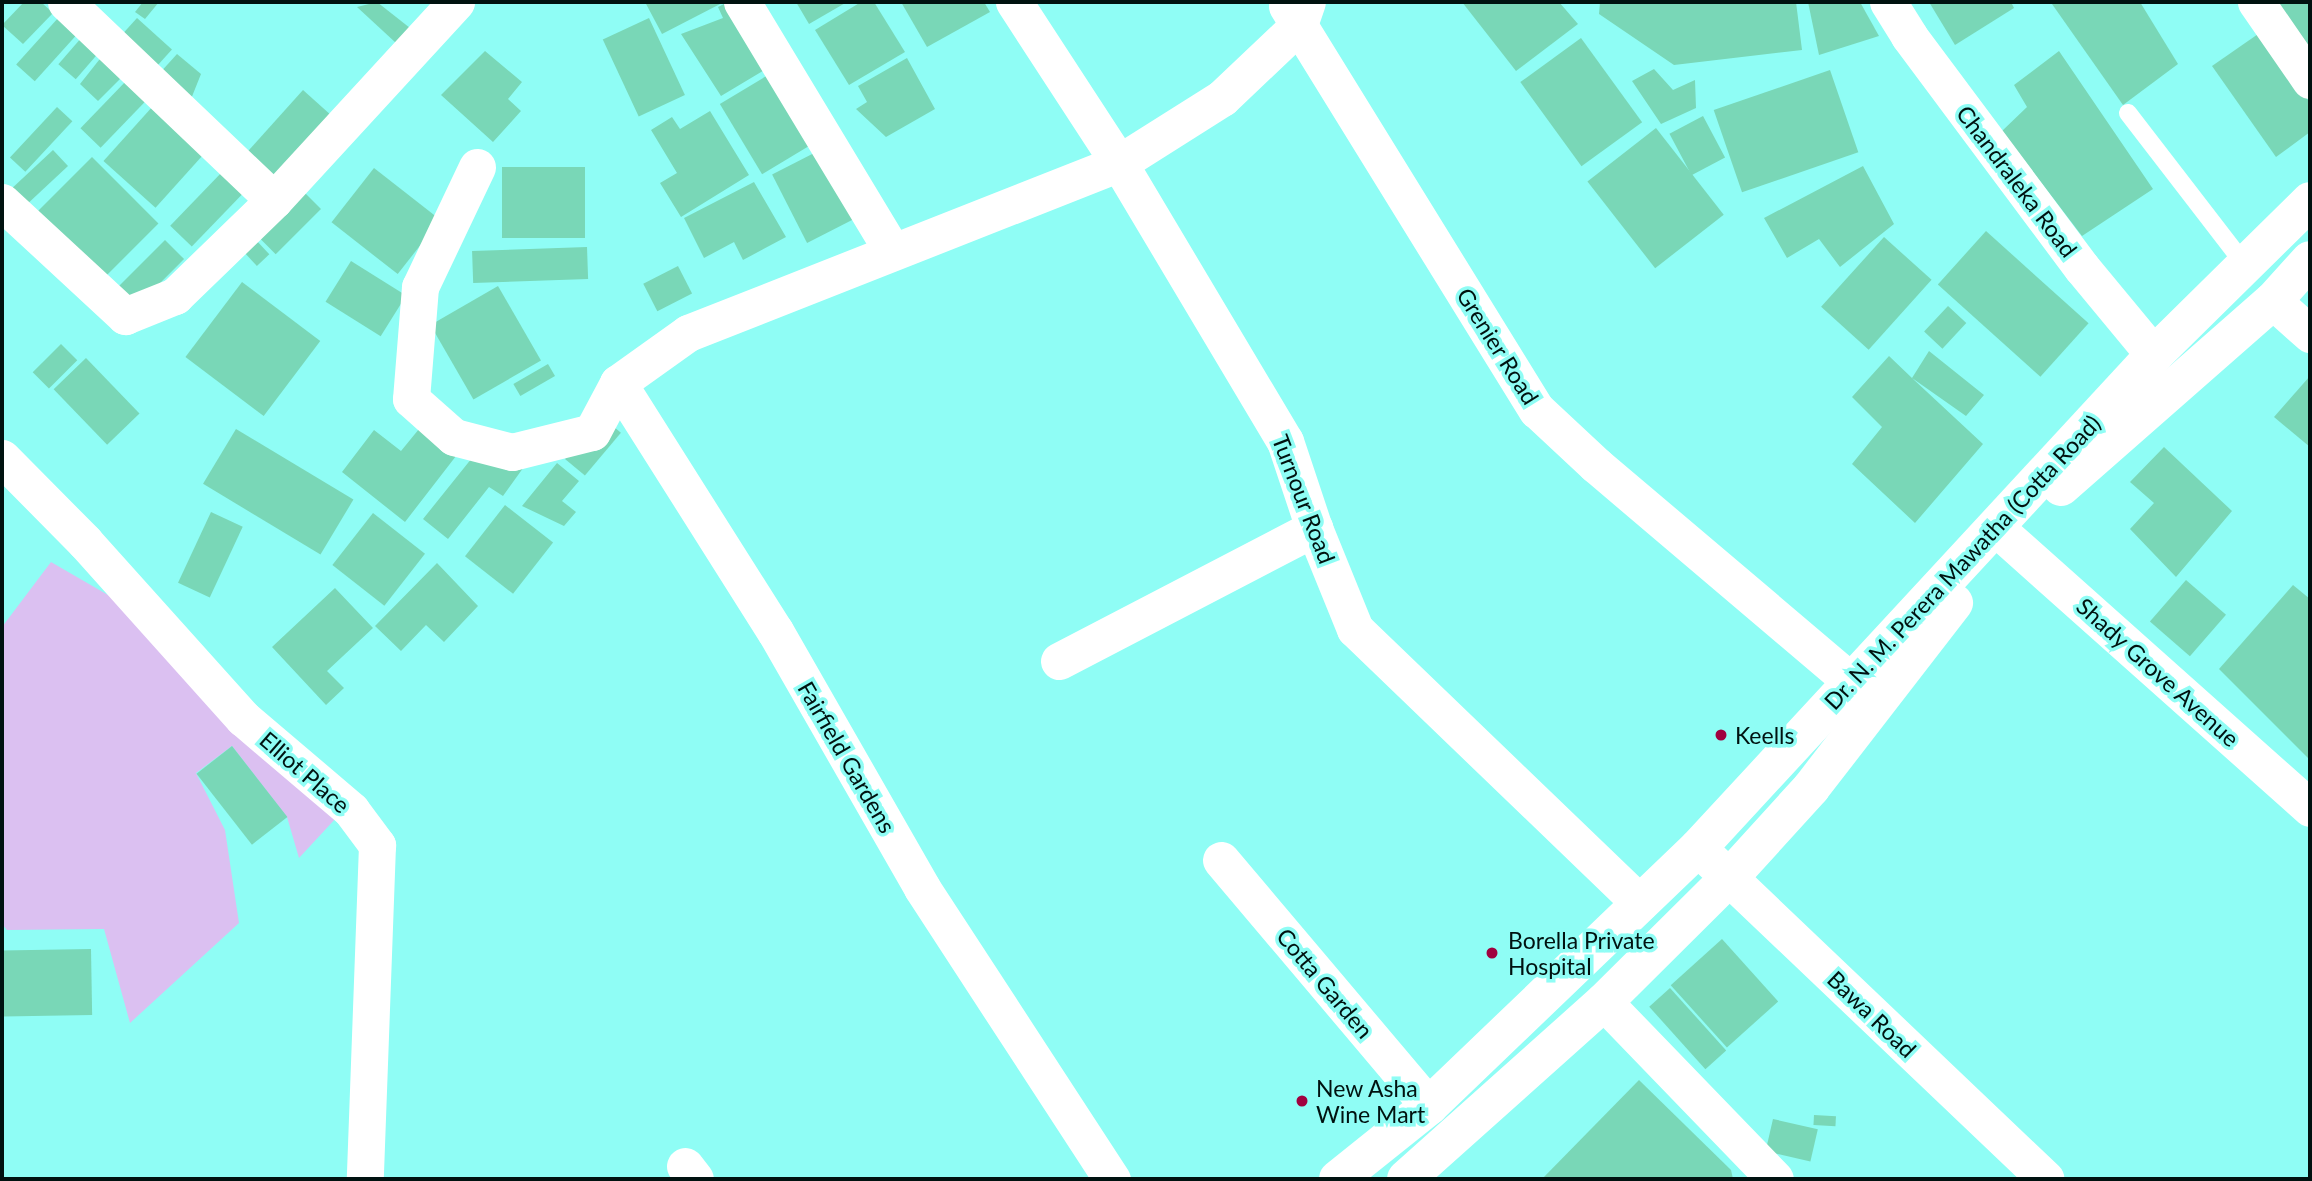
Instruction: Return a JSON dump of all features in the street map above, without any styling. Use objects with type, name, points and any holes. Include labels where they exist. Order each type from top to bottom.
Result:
[{"type":"main road","name":"Dr. N. M. Perera Mawatha (Cotta Road)","points":[[1338,1179],[1429,1106],[1698,848],[2154,355],[2310,201]]},
{"type":"main road","name":"Dr. N. M. Perera Mawatha (Cotta Road)","points":[[1406,1179],[1604,1002],[1731,876],[1811,788],[2005,536],[2273,301],[2310,260]]},
{"type":"street","points":[[66,2],[274,200]]},
{"type":"street","points":[[2,202],[125,316],[175,296],[274,200],[456,2]]},
{"type":"street","points":[[742,2],[892,251]]},
{"type":"street","name":"Turnour Road","points":[[1014,2],[1119,163],[1285,440],[1314,528],[1355,629],[1640,903]]},
{"type":"street","name":"Chandraleka Road","points":[[1888,2],[1909,36],[2082,268],[2154,355]]},
{"type":"street","points":[[2256,2],[2310,80]]},
{"type":"street","points":[[477,167],[420,287],[411,399],[454,438],[512,452],[592,432],[618,383],[688,333],[1119,163],[1222,98],[1297,10]]},
{"type":"street","name":"Grenier Road","points":[[1297,10],[1537,410],[1596,465],[1851,681]]},
{"type":"street","points":[[2273,301],[2310,334]]},
{"type":"street","name":"Fairfield Gardens","points":[[618,383],[775,631],[922,888],[1112,1179]]},
{"type":"street","name":"Elliot Place","points":[[2,458],[85,542],[243,718],[351,810],[377,845],[365,1179]]},
{"type":"street","points":[[1059,661],[1314,528]]},
{"type":"street","name":"Shady Grove Avenue","points":[[2005,536],[2310,808]]},
{"type":"street","name":"Bawa Road","points":[[1698,848],[1731,876],[2046,1179]]},
{"type":"street","name":"Cotta Garden","points":[[1221,860],[1429,1106]]},
{"type":"street","points":[[1604,1002],[1775,1179]]},
{"type":"lane","points":[[2129,113],[2245,265]]},
{"type":"shaded area","points":[[51,562],[146,617],[337,817],[299,858],[287,817],[232,746],[196,773],[225,830],[239,923],[130,1023],[104,929],[7,930],[2,924],[2,627]]},
{"type":"building","points":[[24,2],[41,2],[53,13],[23,44],[2,25]]},
{"type":"building","points":[[143,2],[159,2],[145,19],[135,12]]},
{"type":"building","points":[[377,2],[410,28],[396,43],[357,7]]},
{"type":"building","points":[[645,2],[724,2],[662,34]]},
{"type":"building","points":[[728,2],[771,66],[721,96],[681,34],[723,18],[718,7]]},
{"type":"building","points":[[796,2],[847,2],[809,24]]},
{"type":"building","points":[[861,2],[874,2],[905,52],[849,85],[815,30]]},
{"type":"building","points":[[901,2],[984,2],[990,12],[927,47]]},
{"type":"building","points":[[1462,2],[1559,2],[1578,24],[1516,71]]},
{"type":"building","points":[[1600,2],[1796,2],[1802,50],[1674,65],[1599,14]]},
{"type":"building","points":[[1808,2],[1860,2],[1879,36],[1819,55]]},
{"type":"building","points":[[1929,2],[2011,2],[2014,8],[1955,45]]},
{"type":"building","points":[[2140,2],[2178,64],[2123,105],[2052,4]]},
{"type":"building","points":[[2277,2],[2310,2],[2310,55]]},
{"type":"building","points":[[59,17],[78,34],[35,81],[16,65]]},
{"type":"building","points":[[137,18],[172,49],[154,70],[119,38]]},
{"type":"building","points":[[649,18],[685,95],[639,117],[603,40]]},
{"type":"building","points":[[2261,32],[2310,103],[2310,132],[2276,157],[2212,66]]},
{"type":"building","points":[[82,37],[99,52],[76,79],[58,64]]},
{"type":"building","points":[[1581,38],[1642,122],[1581,166],[1520,82]]},
{"type":"building","points":[[485,51],[522,82],[508,99],[521,111],[493,142],[441,95]]},
{"type":"building","points":[[2059,51],[2153,189],[2082,236],[2002,131],[2027,107],[2014,85]]},
{"type":"building","points":[[177,54],[201,74],[189,104],[158,75]]},
{"type":"building","points":[[103,55],[125,74],[98,101],[80,84]]},
{"type":"building","points":[[907,58],[935,109],[886,137],[856,109],[867,102],[858,86]]},
{"type":"building","points":[[1654,69],[1673,90],[1695,80],[1696,108],[1661,124],[1632,81]]},
{"type":"building","points":[[1830,70],[1858,152],[1742,192],[1714,110]]},
{"type":"building","points":[[773,72],[815,142],[762,174],[720,104]]},
{"type":"building","points":[[127,80],[147,99],[101,148],[80,128]]},
{"type":"building","points":[[303,90],[332,116],[273,181],[244,155]]},
{"type":"building","points":[[153,106],[205,153],[156,208],[103,161]]},
{"type":"building","points":[[57,107],[72,121],[25,172],[10,157]]},
{"type":"building","points":[[710,111],[749,175],[681,217],[660,183],[677,173],[651,130],[672,117],[680,129]]},
{"type":"building","points":[[1703,116],[1725,157],[1692,175],[1669,134]]},
{"type":"building","points":[[1656,128],[1724,215],[1655,268],[1587,182]]},
{"type":"building","points":[[822,149],[857,218],[807,243],[772,174]]},
{"type":"building","points":[[53,150],[68,166],[25,206],[10,190]]},
{"type":"building","points":[[92,157],[158,223],[100,281],[34,215]]},
{"type":"building","points":[[1863,166],[1894,224],[1840,267],[1819,239],[1787,258],[1764,218]]},
{"type":"building","points":[[502,167],[585,167],[585,238],[502,238]]},
{"type":"building","points":[[374,168],[440,220],[398,274],[332,222]]},
{"type":"building","points":[[223,171],[245,192],[192,247],[170,226]]},
{"type":"building","points":[[754,182],[786,237],[743,260],[734,242],[704,258],[684,218]]},
{"type":"building","points":[[304,192],[321,209],[276,254],[259,237]]},
{"type":"building","points":[[1986,231],[2089,323],[2040,377],[1938,285]]},
{"type":"building","points":[[1884,237],[1932,280],[1869,350],[1821,307]]},
{"type":"building","points":[[255,239],[269,254],[257,266],[243,251]]},
{"type":"building","points":[[165,240],[184,259],[134,309],[115,290]]},
{"type":"building","points":[[587,247],[588,279],[473,283],[472,251]]},
{"type":"building","points":[[351,261],[406,295],[381,336],[326,302]]},
{"type":"building","points":[[678,266],[692,294],[657,311],[643,284]]},
{"type":"building","points":[[242,282],[320,341],[264,416],[185,357]]},
{"type":"building","points":[[498,286],[541,360],[473,399],[430,325]]},
{"type":"building","points":[[1948,306],[1966,323],[1942,349],[1924,332]]},
{"type":"building","points":[[61,344],[77,360],[49,389],[33,372]]},
{"type":"building","points":[[1929,351],[1984,395],[1966,416],[1912,378]]},
{"type":"building","points":[[1889,356],[1983,444],[1915,523],[1852,464],[1882,427],[1852,397]]},
{"type":"building","points":[[86,358],[139,413],[107,445],[54,389]]},
{"type":"building","points":[[548,364],[555,376],[520,396],[513,384]]},
{"type":"building","points":[[2310,376],[2310,447],[2274,417]]},
{"type":"building","points":[[601,416],[621,433],[585,476],[565,459]]},
{"type":"building","points":[[428,418],[463,447],[405,522],[342,472],[374,430],[401,451]]},
{"type":"building","points":[[236,429],[353,500],[320,554],[203,484]]},
{"type":"building","points":[[488,438],[526,464],[503,496],[489,487],[448,539],[423,519]]},
{"type":"building","points":[[2164,447],[2232,511],[2176,577],[2130,529],[2154,503],[2130,482]]},
{"type":"building","points":[[557,463],[579,481],[562,501],[576,512],[564,526],[522,506]]},
{"type":"building","points":[[505,505],[553,543],[513,594],[465,556]]},
{"type":"building","points":[[211,512],[243,527],[210,597],[178,583]]},
{"type":"building","points":[[373,513],[425,554],[384,606],[332,565]]},
{"type":"building","points":[[437,563],[478,606],[444,642],[426,625],[401,651],[375,626]]},
{"type":"building","points":[[2186,580],[2226,615],[2190,656],[2150,622]]},
{"type":"building","points":[[2293,585],[2310,599],[2310,760],[2219,669]]},
{"type":"building","points":[[335,588],[373,628],[327,671],[344,688],[326,705],[272,647]]},
{"type":"building","points":[[232,746],[287,817],[252,845],[197,774]]},
{"type":"building","points":[[1722,939],[1778,1001],[1727,1048],[1671,985]]},
{"type":"building","points":[[91,949],[92,1015],[3,1017],[2,951]]},
{"type":"building","points":[[1670,988],[1726,1050],[1705,1069],[1649,1007]]},
{"type":"building","points":[[1639,1080],[1731,1170],[1733,1179],[1542,1179]]},
{"type":"building","points":[[1814,1115],[1836,1116],[1835,1126],[1813,1125]]},
{"type":"building","points":[[1773,1119],[1818,1129],[1810,1162],[1766,1151]]},
{"type":"place","name":"Keells","points":[[1721,735]]},
{"type":"place","name":"Borella Private Hospital","points":[[1492,953]]},
{"type":"place","name":"New Asha Wine Mart","points":[[1302,1101]]}]
